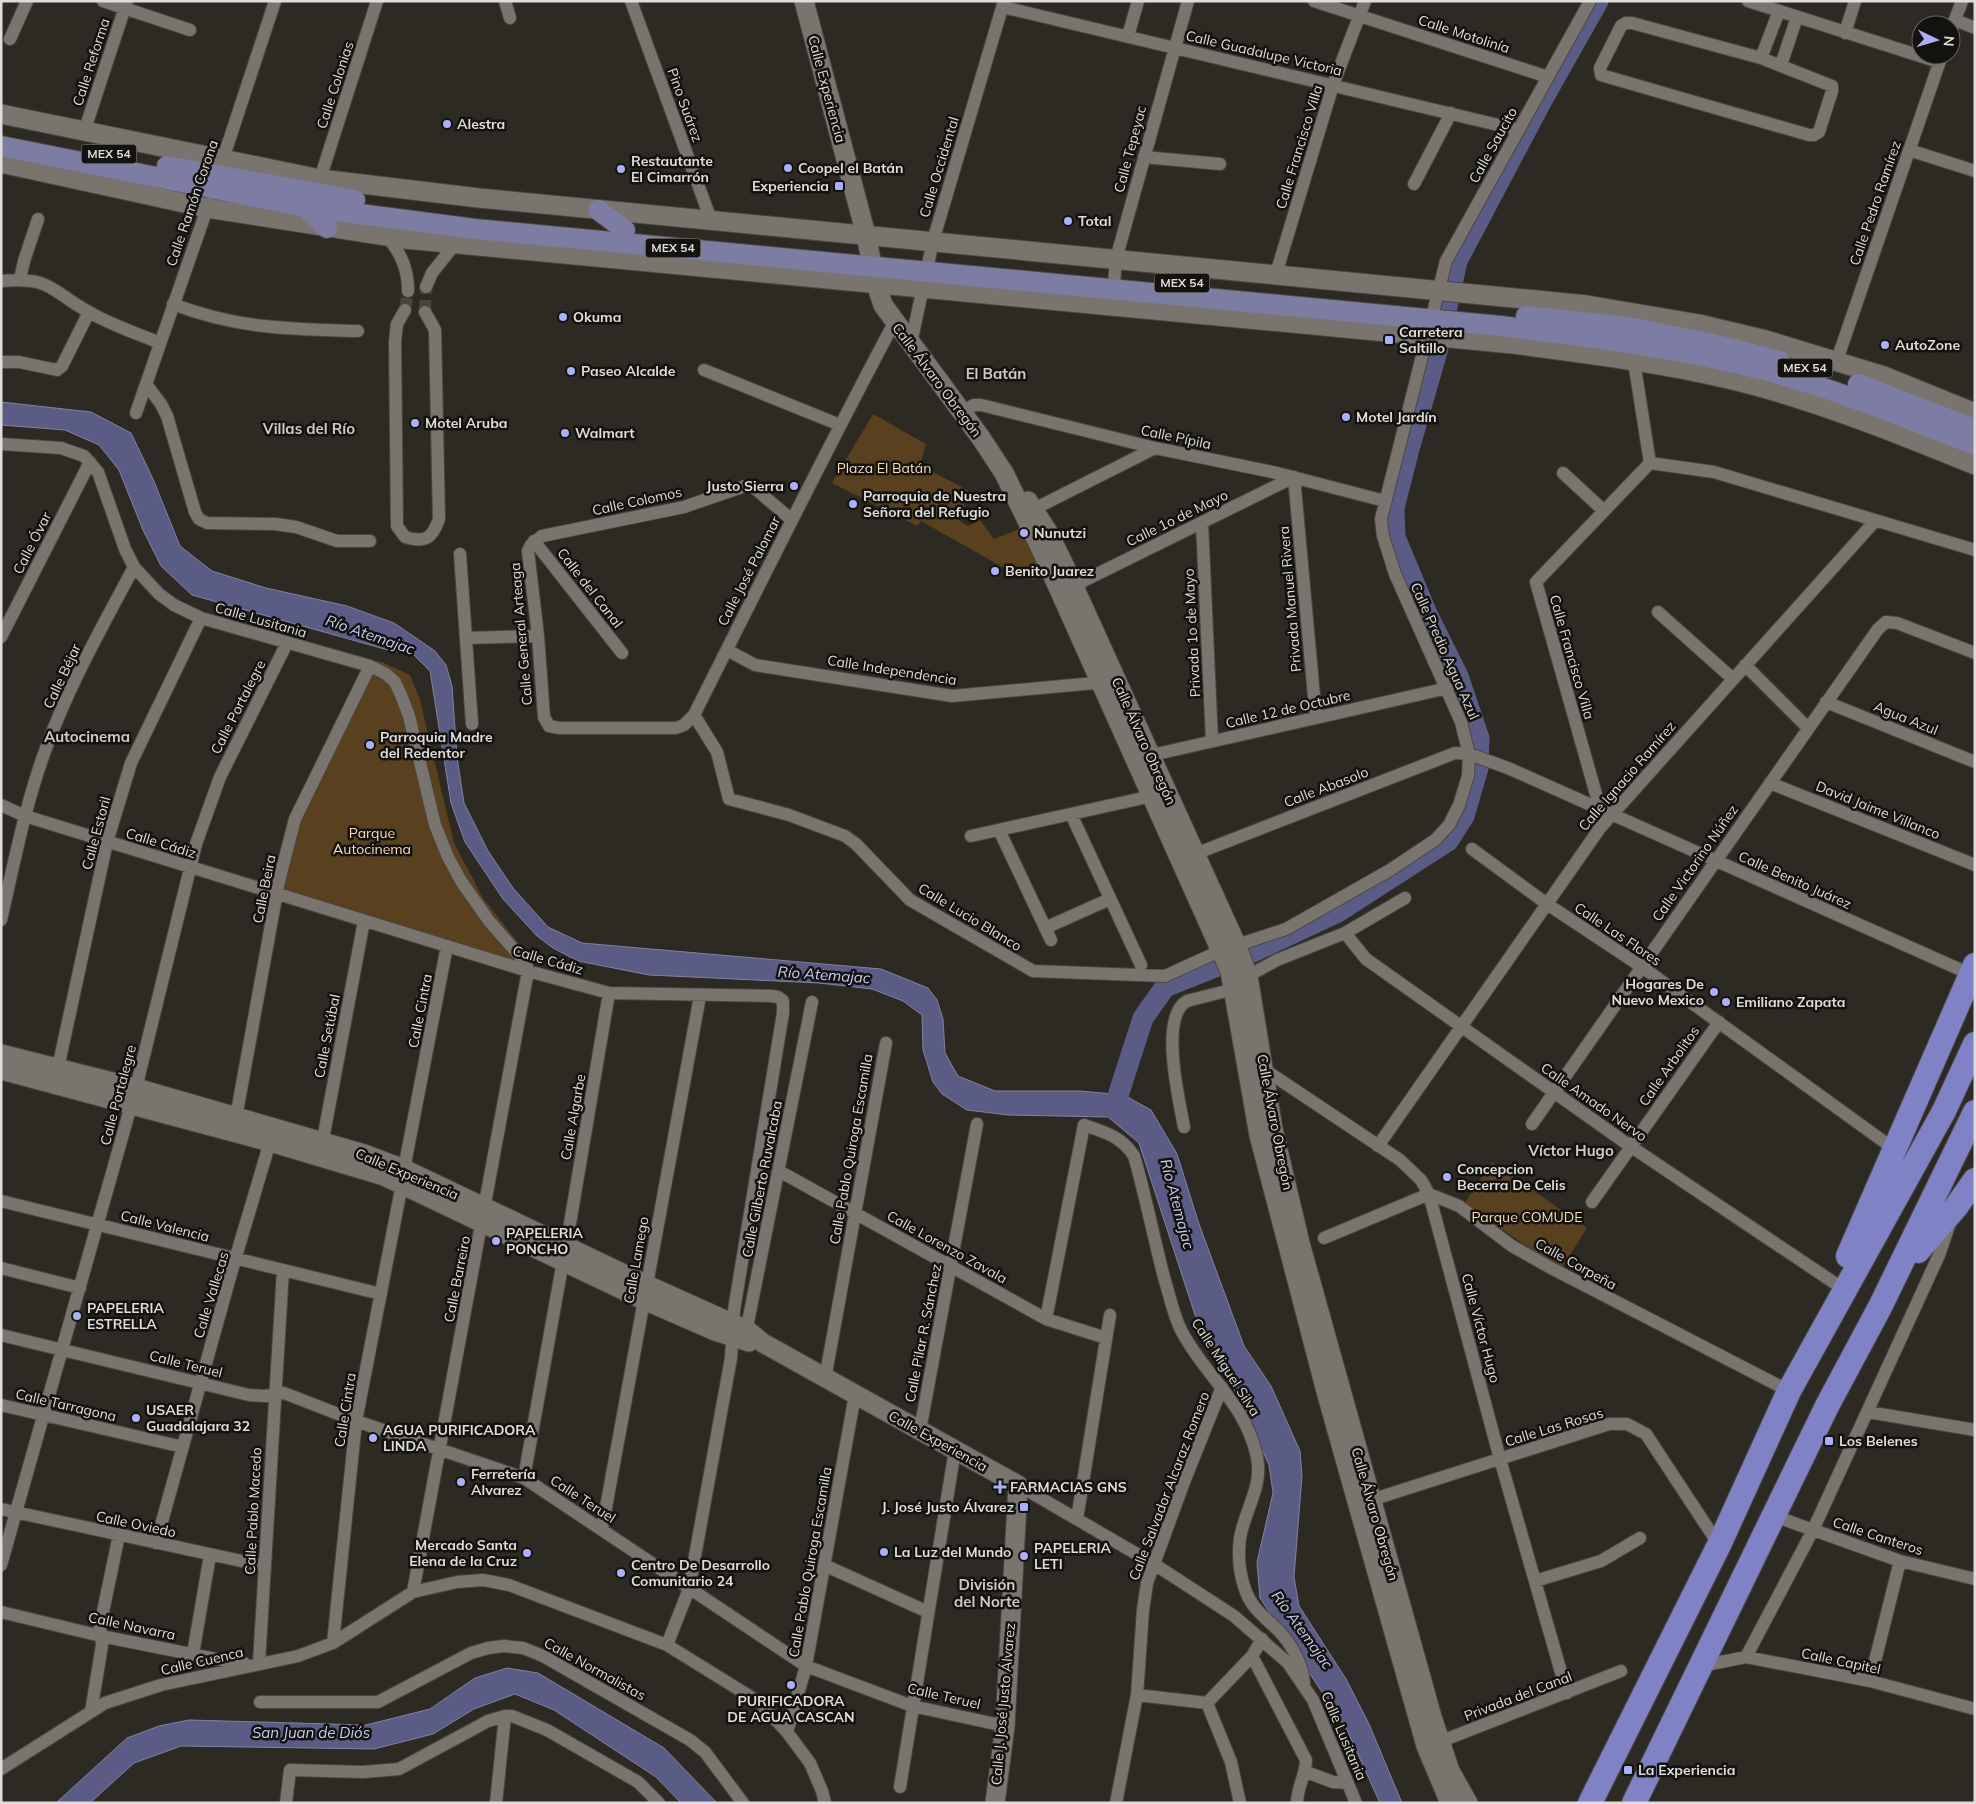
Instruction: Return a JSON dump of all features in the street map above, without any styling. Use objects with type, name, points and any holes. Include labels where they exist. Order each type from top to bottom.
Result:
[{"type":"highway","points":[[1813,1346],[1836,1284],[1973,969]]},
{"type":"highway","points":[[1590,1803],[1719,1545],[1789,1391],[1944,1111],[1975,1044]]},
{"type":"highway","points":[[1634,1803],[1827,1406],[1880,1307],[1975,1112]]},
{"type":"highway","points":[[1880,1307],[1914,1256],[1956,1207],[1975,1180]]},
{"type":"highway","points":[[1575,1803],[1630,1726]]},
{"type":"highway","points":[[1652,1803],[1662,1768],[1669,1730]]},
{"type":"main road","name":"MEX 54","points":[[1,132],[215,183],[306,207],[475,229],[871,260],[1433,313],[1494,304],[1630,335],[1780,374],[1877,406],[1975,445]]},
{"type":"main road","name":"MEX 54","points":[[1,146],[215,183],[419,209],[624,230],[871,260]]},
{"type":"main road","points":[[306,207],[328,228]]},
{"type":"main road","points":[[598,210],[624,230]]},
{"type":"main road","name":"MEX 54","points":[[1433,313],[1463,331],[1630,335],[1708,343],[1842,379],[1975,429]]},
{"type":"street","points":[[10,39],[27,1]]},
{"type":"street","points":[[103,1],[126,5],[190,30]]},
{"type":"street","name":"Calle Ramón Corona","points":[[136,413],[275,1]]},
{"type":"street","name":"Calle Colonias","points":[[320,179],[377,1]]},
{"type":"street","points":[[505,1],[510,18]]},
{"type":"street","name":"Pino Suárez","points":[[632,1],[711,220]]},
{"type":"street","name":"Calle Experiencia","points":[[804,1],[871,260]]},
{"type":"street","points":[[1128,36],[1138,1]]},
{"type":"street","name":"Calle Tepeyac","points":[[1114,283],[1144,157],[1188,1]]},
{"type":"street","name":"Calle Motolinía","points":[[1314,1],[1548,77]]},
{"type":"street","name":"Calle Francisco Villa","points":[[1276,274],[1334,85],[1365,1]]},
{"type":"street","name":"Calle Saucito","points":[[1433,313],[1446,261],[1590,1]]},
{"type":"street","points":[[1748,1],[1845,33],[1911,51]]},
{"type":"street","points":[[1845,33],[1855,1]]},
{"type":"street","points":[[1957,15],[1962,1]]},
{"type":"street","name":"Calle Guadalupe Victoria","points":[[1004,4],[1128,36],[1519,130]]},
{"type":"street","name":"Calle Occidental","points":[[911,343],[927,265],[1004,4]]},
{"type":"street","name":"Calle Reforma","points":[[84,132],[126,5]]},
{"type":"street","points":[[1761,58],[1779,11]]},
{"type":"street","points":[[1782,65],[1797,17]]},
{"type":"street","points":[[1632,22],[1782,65],[1832,86],[1819,132],[1814,135],[1609,78],[1601,75],[1600,68],[1622,26],[1632,22]]},
{"type":"street","points":[[1961,26],[1975,28]]},
{"type":"street","name":"Calle Pedro Ramírez","points":[[1837,360],[1939,65]]},
{"type":"street","points":[[1414,184],[1451,113]]},
{"type":"street","points":[[1,114],[84,132],[328,228],[455,244],[871,260],[1114,283],[1276,274],[1433,313]]},
{"type":"street","points":[[1909,150],[1975,171]]},
{"type":"street","points":[[1144,157],[1220,164]]},
{"type":"street","points":[[1,163],[215,183],[320,179],[598,210],[832,231],[871,260]]},
{"type":"street","points":[[832,231],[847,216],[856,199]]},
{"type":"street","points":[[20,279],[38,219]]},
{"type":"street","points":[[387,236],[401,254],[408,274],[408,291]]},
{"type":"street","points":[[426,287],[432,274],[455,244]]},
{"type":"street","name":"Calle Álvaro Obregón","points":[[871,260],[883,305],[894,323],[962,412],[1029,511],[1143,757],[1195,854],[1240,978],[1263,1069],[1273,1129],[1300,1243],[1372,1500],[1433,1744],[1468,1803]]},
{"type":"street","points":[[1,281],[20,279],[47,284],[89,312],[160,342]]},
{"type":"street","points":[[173,304],[204,316],[238,324],[278,329],[358,331]]},
{"type":"street","points":[[405,310],[397,324],[395,341],[397,526],[405,537],[415,540],[426,539],[434,532],[439,519],[435,330],[425,312]]},
{"type":"street","points":[[1,362],[19,362],[57,370],[62,366],[89,312]]},
{"type":"street","name":"Calle Predio Agua Azul","points":[[1230,950],[1286,929],[1390,870],[1435,840],[1448,825],[1459,805],[1468,776],[1470,754],[1461,722],[1448,688],[1388,555],[1381,519],[1433,313]]},
{"type":"street","name":"Calle José Palomar","points":[[684,726],[694,715],[840,425],[894,323]]},
{"type":"street","points":[[1630,335],[1699,324],[1837,360],[1884,376],[1975,413]]},
{"type":"street","points":[[1630,335],[1650,463],[1714,472],[1975,550]]},
{"type":"street","points":[[1630,335],[1760,387],[1895,431],[1975,465]]},
{"type":"street","points":[[704,370],[840,425]]},
{"type":"street","points":[[146,384],[161,404],[167,416],[195,512],[199,519],[206,523],[289,526],[337,541],[370,542]]},
{"type":"street","name":"Calle Pípila","points":[[962,412],[974,405],[981,405],[1155,448],[1294,477],[1385,501]]},
{"type":"street","name":"Calle Lusitania","points":[[2,447],[61,448],[74,451],[90,462],[104,486],[125,549],[134,567],[159,594],[201,618],[370,666],[386,674],[395,682],[409,716],[435,825],[448,857],[489,921],[522,956],[528,971]]},
{"type":"street","points":[[1029,511],[1155,448]]},
{"type":"street","name":"Calle Óvar","points":[[1,637],[90,462]]},
{"type":"street","name":"Calle Francisco Villa","points":[[1606,814],[1536,582],[1650,463]]},
{"type":"street","points":[[1564,473],[1604,511]]},
{"type":"street","name":"Calle 1o de Mayo","points":[[1073,586],[1294,477]]},
{"type":"street","name":"Privada Manuel Rivera","points":[[1294,477],[1316,718]]},
{"type":"street","name":"Calle Colomos","points":[[534,540],[542,536],[684,507],[745,486],[752,486],[792,520]]},
{"type":"street","name":"Calle Álvaro Obregón","points":[[1029,511],[1048,532],[1073,586],[1108,682]]},
{"type":"street","name":"Calle Ignacio Ramírez","points":[[1378,1146],[1600,828],[1606,814],[1745,665],[1875,521]]},
{"type":"street","name":"Privada 1o de Mayo","points":[[1202,523],[1212,741]]},
{"type":"street","name":"Calle General Arteaga","points":[[534,540],[528,551],[538,636],[544,717],[549,726],[559,728],[676,728],[684,726]]},
{"type":"street","name":"Calle del Canal","points":[[534,540],[622,653]]},
{"type":"street","points":[[460,554],[472,724]]},
{"type":"street","name":"Calle Béjar","points":[[1,920],[25,816],[45,751],[71,686],[134,567]]},
{"type":"street","points":[[1658,612],[1732,679]]},
{"type":"street","name":"Calle Estoril","points":[[58,1068],[107,842],[131,763],[201,618]]},
{"type":"street","name":"Calle Victorino Núñez","points":[[1532,1124],[1878,629],[1886,622],[1897,623],[1975,653]]},
{"type":"street","points":[[466,638],[538,636]]},
{"type":"street","name":"Calle Portalegre","points":[[1,1565],[99,1224],[196,844],[220,777],[287,643]]},
{"type":"street","name":"Calle Independencia","points":[[727,650],[755,665],[952,696],[1108,682]]},
{"type":"street","points":[[1745,665],[1808,728]]},
{"type":"street","name":"Calle Beira","points":[[235,1124],[277,894],[295,819],[370,666]]},
{"type":"street","name":"Calle 12 de Octubre","points":[[1143,757],[1448,688]]},
{"type":"street","name":"Agua Azul","points":[[1826,702],[1975,762]]},
{"type":"street","name":"Calle Lucio Blanco","points":[[694,715],[717,752],[729,800],[788,815],[846,836],[910,900],[1033,972],[1166,976],[1230,950]]},
{"type":"street","name":"Calle Abasolo","points":[[1195,854],[1456,753],[1470,754]]},
{"type":"street","name":"Calle Benito Juárez","points":[[1470,754],[1508,768],[1606,814],[1715,861],[1973,969]]},
{"type":"street","name":"Calle Álvaro Obregón","points":[[1143,757],[1152,796],[1230,950]]},
{"type":"street","name":"David Jaime Villanco","points":[[1770,782],[1975,865]]},
{"type":"street","points":[[970,836],[1152,796]]},
{"type":"street","name":"Calle Cádiz","points":[[1,806],[25,816],[190,868],[528,971],[609,993],[778,997],[784,1007],[739,1333]]},
{"type":"street","points":[[1071,814],[1140,965]]},
{"type":"street","points":[[999,830],[1051,940]]},
{"type":"street","name":"Calle Las Flores","points":[[1472,849],[1547,904],[1642,967],[1894,1149]]},
{"type":"street","points":[[1184,1127],[1175,1079],[1172,1032],[1175,1014],[1181,1004],[1277,960],[1345,933],[1406,898]]},
{"type":"street","points":[[1045,928],[1110,899]]},
{"type":"street","name":"Calle Setúbal","points":[[321,1149],[364,921]]},
{"type":"street","name":"Calle Amado Nervo","points":[[1345,933],[1366,959],[1630,1146],[1836,1284]]},
{"type":"street","name":"Calle Cintra","points":[[333,1643],[356,1421],[447,946]]},
{"type":"street","name":"Calle Barreiro","points":[[413,1592],[528,971]]},
{"type":"street","name":"Calle Álvaro Obregón","points":[[1240,978],[1244,1056],[1259,1135],[1325,1386],[1450,1803]]},
{"type":"street","name":"Calle Algarbe","points":[[524,1478],[609,993]]},
{"type":"street","name":"Calle Lamego","points":[[602,1529],[700,996]]},
{"type":"street","name":"Calle Gilberto Ruvalcaba","points":[[667,1645],[689,1590],[731,1358],[739,1333],[779,1171],[812,1002]]},
{"type":"street","name":"Calle Arbolitos","points":[[1592,1202],[1719,1022]]},
{"type":"street","name":"Calle Pablo Quiroga Escamilla","points":[[825,1379],[886,1043]]},
{"type":"street","name":"Calle Experiencia","points":[[1,1054],[58,1068],[133,1096]]},
{"type":"street","name":"Calle Víctor Hugo","points":[[1244,1056],[1400,1160],[1421,1180],[1429,1194],[1500,1459],[1567,1694]]},
{"type":"street","name":"Calle Experiencia","points":[[1,1070],[133,1096],[321,1149]]},
{"type":"street","name":"Calle Experiencia","points":[[235,1124],[270,1142],[364,1154],[403,1177],[646,1293],[763,1343],[1018,1485],[1154,1564],[1234,1616],[1262,1639]]},
{"type":"street","name":"Calle Pilar R. Sánchez","points":[[920,1430],[977,1124]]},
{"type":"street","name":"Calle Miguel Silva","points":[[1046,1319],[1084,1125],[1117,1138],[1128,1146],[1134,1156],[1158,1254],[1181,1331],[1245,1420],[1257,1459],[1258,1480],[1240,1536],[1238,1557],[1244,1586],[1250,1602],[1261,1617],[1279,1631],[1291,1649],[1303,1670],[1304,1683]]},
{"type":"street","name":"Calle Vallecas","points":[[156,1543],[270,1142]]},
{"type":"street","name":"Calle Lorenzo Zavala","points":[[779,1171],[1046,1319],[1106,1338]]},
{"type":"street","points":[[1324,1238],[1429,1194]]},
{"type":"street","name":"Calle Corpeña","points":[[1429,1194],[1459,1206],[1512,1246],[1551,1268],[1789,1391]]},
{"type":"street","name":"Calle Valencia","points":[[1,1201],[380,1294]]},
{"type":"street","points":[[1746,1657],[1813,1530],[1939,1255],[1956,1207]]},
{"type":"street","points":[[1,1268],[80,1288]]},
{"type":"street","name":"Calle Pablo Macedo","points":[[259,1663],[283,1270]]},
{"type":"street","points":[[1076,1520],[1110,1315]]},
{"type":"street","name":"Calle Teruel","points":[[1,1335],[258,1396],[275,1393],[292,1395],[356,1421],[524,1478],[602,1529],[689,1590],[806,1666],[912,1706],[1005,1726]]},
{"type":"street","name":"Calle Salvador Alcaraz Romero","points":[[1116,1803],[1137,1695],[1143,1610],[1147,1584],[1222,1387]]},
{"type":"street","name":"Calle Pablo Quiroga Escamilla","points":[[787,1732],[806,1666],[855,1395]]},
{"type":"street","name":"Calle Tarragona","points":[[1,1405],[183,1447]]},
{"type":"street","points":[[1868,1412],[1975,1430]]},
{"type":"street","name":"Calle Las Rosas","points":[[1372,1500],[1609,1424],[1627,1424],[1646,1434],[1719,1545]]},
{"type":"street","points":[[900,1788],[955,1450]]},
{"type":"street","name":"Calle J. José Justo Álvarez","points":[[995,1803],[1005,1726],[1018,1485]]},
{"type":"street","name":"Calle Oviedo","points":[[1,1509],[265,1566]]},
{"type":"street","name":"Calle Canteros","points":[[1774,1516],[1900,1560],[1975,1579]]},
{"type":"street","points":[[91,1712],[102,1645],[100,1626],[119,1535]]},
{"type":"street","points":[[1535,1581],[1601,1561],[1640,1538]]},
{"type":"street","points":[[193,1654],[210,1554]]},
{"type":"street","points":[[1870,1681],[1900,1560]]},
{"type":"street","points":[[824,1565],[928,1612]]},
{"type":"street","name":"Calle Cuenca","points":[[1,1769],[104,1703],[132,1693],[259,1663],[298,1656],[333,1643],[413,1592],[457,1582],[483,1580],[509,1585],[667,1645],[759,1702],[787,1732],[810,1763],[822,1790],[825,1803]]},
{"type":"street","name":"Calle Navarra","points":[[1,1612],[101,1636],[226,1662],[259,1663]]},
{"type":"street","points":[[1207,1702],[1252,1656],[1262,1639]]},
{"type":"street","name":"Calle Lusitania","points":[[1262,1639],[1288,1663],[1304,1683],[1356,1803]]},
{"type":"street","name":"Calle Normalistas","points":[[260,1702],[378,1702],[470,1653],[504,1646],[523,1648],[543,1656],[690,1740],[705,1752],[742,1803]]},
{"type":"street","points":[[1252,1656],[1306,1760],[1306,1772],[1300,1781],[1297,1803]]},
{"type":"street","name":"Calle Capitel","points":[[1701,1666],[1746,1657],[1870,1681],[1975,1709]]},
{"type":"street","name":"Privada del Canal","points":[[1433,1744],[1567,1694],[1621,1671]]},
{"type":"street","points":[[1137,1695],[1207,1702]]},
{"type":"street","points":[[1207,1702],[1231,1762],[1240,1803]]},
{"type":"street","points":[[496,1803],[505,1716]]},
{"type":"street","points":[[286,1803],[290,1770],[370,1772],[398,1770],[488,1721],[505,1716],[521,1719],[547,1730],[638,1782],[655,1800]]},
{"type":"street","points":[[1306,1772],[1333,1782],[1347,1783]]},
{"type":"green space","name":"Plaza El Batán","points":[[873,414],[926,444],[920,465],[969,491],[961,498],[965,506],[957,519],[968,526],[980,520],[994,539],[1019,529],[1042,563],[1035,580],[1022,578],[921,521],[917,526],[832,483]]},
{"type":"green space","name":"Parque Autocinema","points":[[371,660],[382,662],[410,675],[420,700],[454,843],[483,898],[522,948],[528,971],[277,894],[289,842]]},
{"type":"green space","name":"Parque COMUDE","points":[[1492,1162],[1587,1228],[1561,1269],[1464,1204]]},
{"type":"water","name":"Río Atemajac","points":[[1,402],[91,412],[131,433],[153,479],[180,546],[212,571],[266,588],[347,606],[394,623],[435,651],[446,665],[452,686],[457,757],[464,803],[488,851],[513,888],[548,927],[582,943],[881,969],[928,988],[937,1000],[943,1019],[945,1053],[958,1076],[995,1091],[1080,1091],[1124,1095],[1151,1110],[1177,1154],[1199,1224],[1244,1346],[1271,1386],[1300,1451],[1302,1476],[1294,1577],[1299,1606],[1346,1679],[1369,1724],[1402,1803],[1380,1803],[1347,1730],[1260,1598],[1257,1562],[1273,1493],[1269,1465],[1214,1346],[1195,1315],[1139,1143],[1108,1117],[1008,1115],[967,1110],[942,1094],[933,1082],[923,1050],[922,1015],[903,1001],[872,989],[819,983],[649,975],[578,961],[553,948],[537,936],[503,899],[465,842],[451,803],[430,671],[414,655],[388,650],[192,595],[161,566],[143,530],[119,470],[99,445],[65,430],[1,425]]},
{"type":"water","name":"San Juan de Diós","points":[[507,1668],[538,1673],[664,1748],[717,1803],[681,1803],[656,1777],[554,1710],[515,1694],[474,1709],[433,1734],[374,1749],[181,1746],[134,1763],[90,1803],[56,1803],[127,1738],[159,1726],[189,1720],[366,1725],[430,1709],[475,1678]]},
{"type":"waterway","points":[[1114,1108],[1143,1018],[1165,987],[1255,951],[1338,912],[1448,841],[1464,816],[1478,768],[1479,738],[1458,676],[1427,614],[1395,537],[1394,508],[1438,348],[1457,261],[1541,102],[1598,1]]},
{"type":"tunnel","points":[[425,312],[426,287]]},
{"type":"tunnel","points":[[405,310],[408,291]]},
{"type":"place","name":"Alestra","points":[[447,124]]},
{"type":"place","name":"Coopel el Batán","points":[[788,168]]},
{"type":"place","name":"Restautante El Cimarrón","points":[[621,169]]},
{"type":"place","name":"Experiencia","points":[[839,186]]},
{"type":"place","name":"Total","points":[[1068,221]]},
{"type":"place","name":"Okuma","points":[[563,317]]},
{"type":"place","name":"Carretera Saltillo","points":[[1389,340]]},
{"type":"place","name":"AutoZone","points":[[1885,345]]},
{"type":"place","name":"Paseo Alcalde","points":[[571,371]]},
{"type":"place","name":"Motel Jardín","points":[[1346,417]]},
{"type":"place","name":"Motel Aruba","points":[[415,423]]},
{"type":"place","name":"Walmart","points":[[565,433]]},
{"type":"place","name":"Justo Sierra","points":[[794,486]]},
{"type":"place","name":"Parroquia de Nuestra Señora del Refugio","points":[[853,504]]},
{"type":"place","name":"Nunutzi","points":[[1024,533]]},
{"type":"place","name":"Benito Juarez","points":[[995,571]]},
{"type":"place","name":"Parroquia Madre del Redentor","points":[[370,745]]},
{"type":"place","name":"Hogares De Nuevo Mexico","points":[[1714,992]]},
{"type":"place","name":"Emiliano Zapata","points":[[1726,1002]]},
{"type":"place","name":"Concepcion Becerra De Celis","points":[[1447,1177]]},
{"type":"place","name":"PAPELERIA PONCHO","points":[[496,1241]]},
{"type":"place","name":"PAPELERIA ESTRELLA","points":[[77,1316]]},
{"type":"place","name":"USAER Guadalajara 32","points":[[136,1418]]},
{"type":"place","name":"AGUA PURIFICADORA LINDA","points":[[373,1438]]},
{"type":"place","name":"Los Belenes","points":[[1829,1441]]},
{"type":"place","name":"Ferretería Alvarez","points":[[461,1482]]},
{"type":"place","name":"FARMACIAS GNS","points":[[1000,1487]]},
{"type":"place","name":"J. José Justo Álvarez","points":[[1024,1507]]},
{"type":"place","name":"La Luz del Mundo","points":[[884,1552]]},
{"type":"place","name":"Mercado Santa Elena de la Cruz","points":[[527,1553]]},
{"type":"place","name":"PAPELERIA LETI","points":[[1024,1556]]},
{"type":"place","name":"Centro De Desarrollo Comunitario 24","points":[[621,1573]]},
{"type":"place","name":"PURIFICADORA DE AGUA CASCAN","points":[[791,1685]]},
{"type":"place","name":"La Experiencia","points":[[1628,1770]]},
{"type":"district","name":"El Batán","points":[[996,374]]},
{"type":"district","name":"Villas del Río","points":[[309,429]]},
{"type":"district","name":"Autocinema","points":[[87,737]]},
{"type":"district","name":"Víctor Hugo","points":[[1571,1151]]},
{"type":"district","name":"División del Norte","points":[[987,1594]]}]
